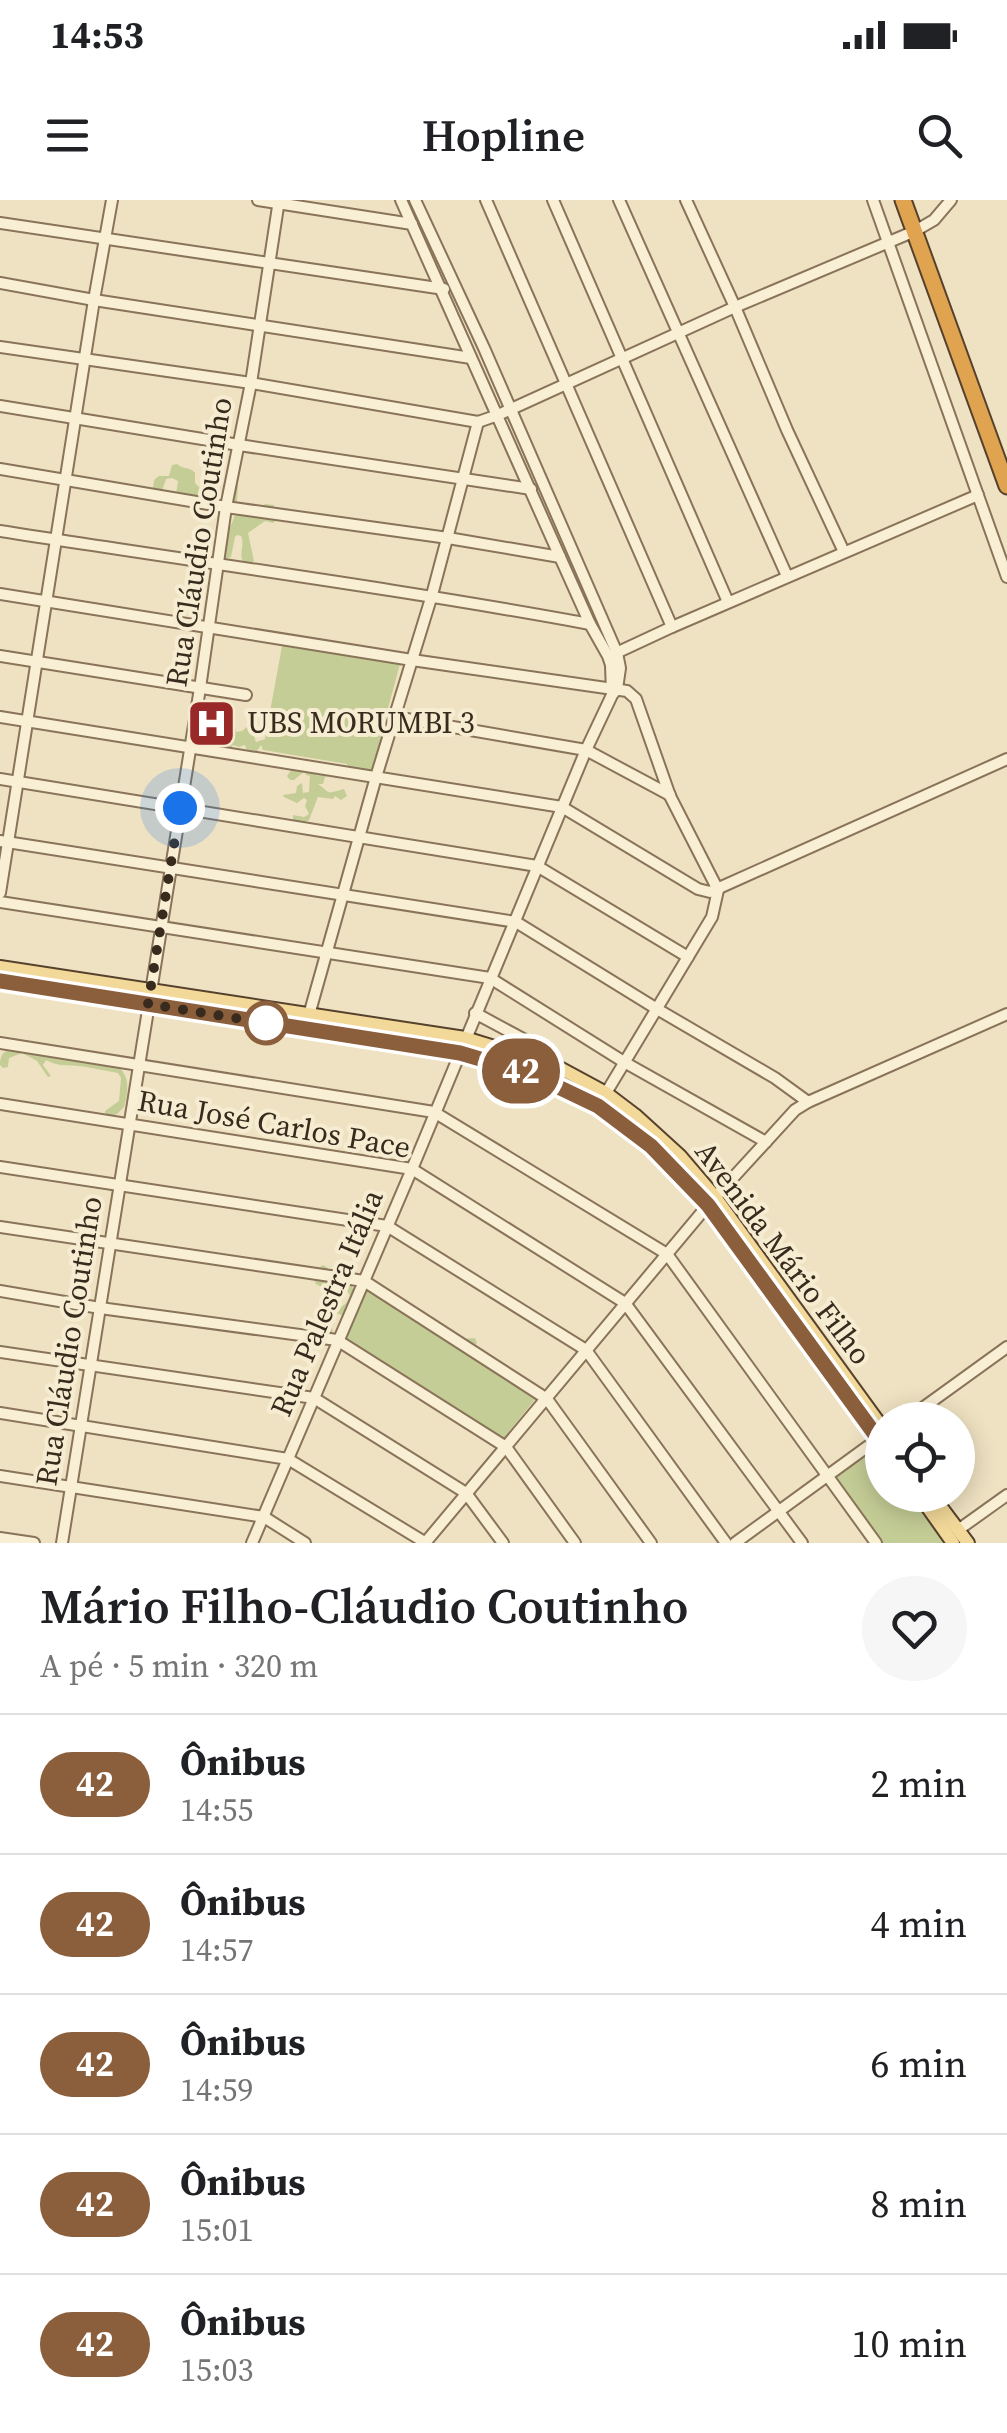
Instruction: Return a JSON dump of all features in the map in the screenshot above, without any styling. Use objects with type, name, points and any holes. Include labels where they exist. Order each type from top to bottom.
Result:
[{"type":"highway","points":[[904,200],[1007,486]]},
{"type":"main road","name":"Avenida Mário Filho","points":[[0,967],[460,1053],[531,1074],[598,1106],[651,1146],[711,1201]]},
{"type":"main road","name":"Avenida Mário Filho","points":[[0,981],[309,1015],[465,1038],[556,1066],[606,1093],[680,1156],[865,1413]]},
{"type":"main road","points":[[934,1512],[968,1543]]},
{"type":"main road","points":[[942,1512],[956,1536]]},
{"type":"street","points":[[0,893],[4,842],[18,782],[112,200]]},
{"type":"street","points":[[258,200],[412,224]]},
{"type":"street","points":[[401,200],[471,358],[503,412],[612,655],[614,691]]},
{"type":"street","points":[[415,200],[484,348],[530,488],[590,624],[612,655]]},
{"type":"street","points":[[486,200],[672,627]]},
{"type":"street","points":[[553,200],[728,602]]},
{"type":"street","points":[[619,200],[787,576]]},
{"type":"street","points":[[686,200],[844,552]]},
{"type":"street","points":[[873,200],[1007,577]]},
{"type":"street","points":[[0,347],[251,383],[478,422],[915,231],[934,220],[950,200]]},
{"type":"street","name":"Rua Cláudio Coutinho","points":[[62,1543],[278,202]]},
{"type":"street","points":[[0,223],[455,290]]},
{"type":"street","points":[[0,284],[471,358]]},
{"type":"street","points":[[0,406],[530,488]]},
{"type":"street","points":[[309,1015],[432,595],[478,422]]},
{"type":"street","points":[[0,469],[560,557]]},
{"type":"street","points":[[612,655],[978,494]]},
{"type":"street","points":[[0,531],[432,595],[590,624]]},
{"type":"street","points":[[0,594],[627,691],[636,699],[670,796],[718,890],[712,917],[606,1093]]},
{"type":"street","points":[[0,656],[246,695]]},
{"type":"street","name":"Rua Palestra Itália","points":[[252,1543],[614,691]]},
{"type":"street","points":[[0,718],[562,807],[698,889],[710,892],[1007,759]]},
{"type":"street","points":[[395,718],[586,750],[670,796]]},
{"type":"street","points":[[0,780],[538,866],[688,957]]},
{"type":"street","points":[[4,842],[516,922],[775,1078],[808,1102]]},
{"type":"street","points":[[0,902],[490,978],[624,1062],[766,1142]]},
{"type":"street","points":[[476,1013],[525,1040],[556,1066]]},
{"type":"street","points":[[0,1414],[288,1459],[426,1543],[711,1201],[795,1110],[1007,1014]]},
{"type":"street","points":[[0,1043],[434,1112],[666,1254],[876,1543]]},
{"type":"street","name":"Rua José Carlos Pace","points":[[0,1104],[412,1169],[625,1303],[802,1543]]},
{"type":"street","points":[[0,1167],[387,1226],[586,1350],[726,1543]]},
{"type":"street","points":[[0,1226],[364,1281],[547,1399],[651,1543]]},
{"type":"street","points":[[0,1291],[337,1340],[506,1447],[575,1543]]},
{"type":"street","points":[[931,1402],[1007,1348]]},
{"type":"street","points":[[0,1352],[314,1398],[466,1493],[502,1543]]},
{"type":"street","points":[[734,1543],[865,1448]]},
{"type":"street","points":[[0,1476],[264,1517],[305,1543]]},
{"type":"street","points":[[956,1536],[1007,1494]]},
{"type":"street","points":[[0,1538],[34,1543]]},
{"type":"green space","points":[[172,465],[195,473],[195,483],[202,490],[194,498],[176,494],[178,481],[172,478],[166,479],[162,491],[153,488],[154,480],[169,476]]},
{"type":"green space","points":[[238,485],[237,502],[258,509],[265,504],[274,505],[279,518],[273,523],[265,521],[248,533],[254,561],[248,566],[242,559],[241,536],[235,537],[231,557],[226,559],[222,555],[237,510],[230,497],[233,486]]},
{"type":"green space","points":[[284,643],[325,648],[346,656],[349,651],[400,664],[374,771],[348,771],[347,764],[263,750],[261,745],[255,754],[248,754],[245,745],[233,745],[229,751],[209,746],[211,742],[226,742],[224,729],[228,722],[234,722],[236,732],[251,727],[256,742],[265,739]]},
{"type":"green space","points":[[309,768],[318,776],[323,771],[331,773],[323,784],[318,784],[329,792],[344,789],[347,796],[341,800],[335,796],[318,797],[309,820],[302,824],[293,820],[293,815],[309,814],[307,800],[297,803],[283,795],[296,793],[302,783],[303,793],[309,792],[310,776],[305,771],[294,780],[287,776],[292,769]]},
{"type":"green space","points":[[10,1049],[117,1066],[126,1079],[124,1107],[106,1117],[105,1111],[119,1101],[118,1073],[46,1060],[43,1065],[51,1076],[48,1077],[37,1061],[22,1053],[9,1058],[8,1067],[3,1068],[1,1057]]},
{"type":"green space","points":[[323,1265],[328,1274],[349,1280],[354,1290],[346,1317],[328,1313],[331,1334],[311,1332],[325,1324],[318,1311],[324,1306],[340,1307],[350,1295],[345,1288],[323,1288],[316,1284],[315,1273]]},
{"type":"green space","points":[[365,1283],[461,1339],[475,1338],[477,1343],[471,1348],[537,1397],[503,1439],[340,1340]]},
{"type":"green space","points":[[865,1453],[865,1512],[929,1512],[951,1543],[877,1543],[830,1478]]},
{"type":"bus line","name":"42","points":[[0,981],[460,1053],[531,1074],[598,1106],[651,1146],[708,1205],[865,1421]]},
{"type":"place","name":"UBS MORUMBI 3","points":[[212,723]]},
{"type":"route","points":[[180,808],[148,1004],[266,1023]]}]
